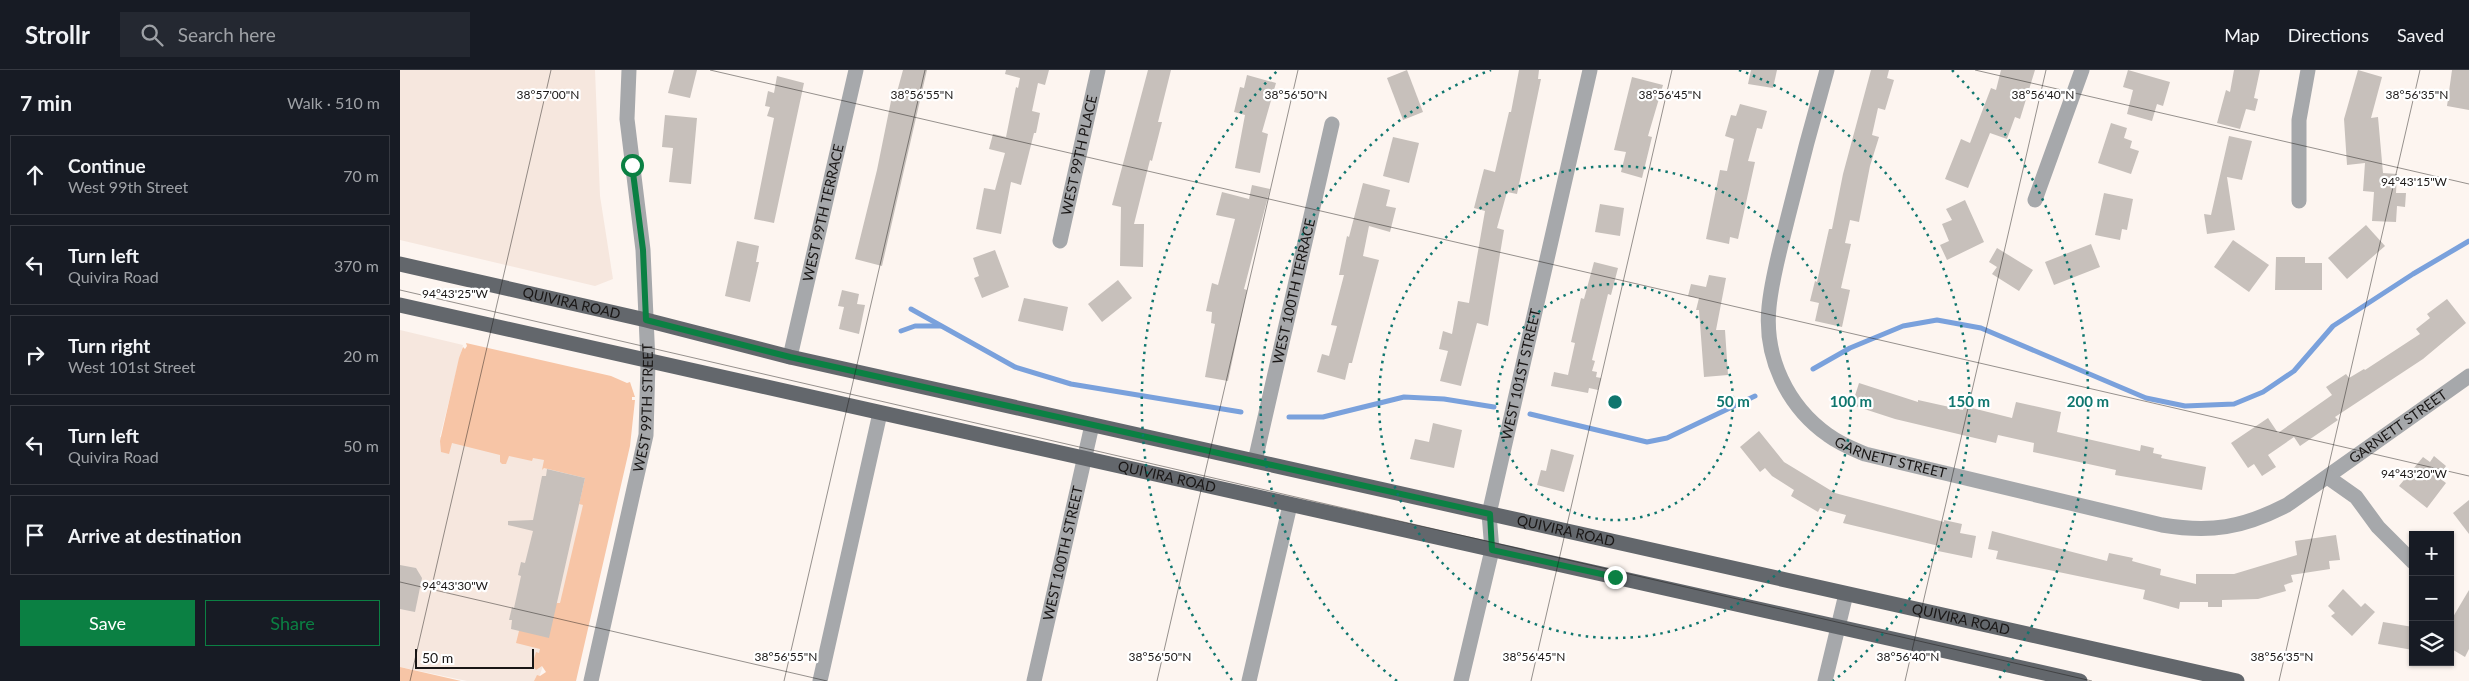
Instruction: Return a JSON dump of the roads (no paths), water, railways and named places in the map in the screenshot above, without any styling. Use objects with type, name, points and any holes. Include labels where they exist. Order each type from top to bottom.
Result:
[{"type":"main road","name":"QUIVIRA ROAD","points":[[400,264],[646,320],[790,357],[2237,681]]},
{"type":"main road","name":"QUIVIRA ROAD","points":[[400,305],[2080,681]]},
{"type":"street","name":"WEST 99TH STREET","points":[[591,681],[646,435],[648,362],[643,250],[627,119],[629,70]]},
{"type":"street","name":"WEST 99TH TERRACE","points":[[790,357],[856,70]]},
{"type":"street","name":"WEST 99TH PLACE","points":[[1060,241],[1062,225],[1098,70]]},
{"type":"street","name":"WEST 101ST STREET","points":[[1461,681],[1492,550],[1490,514],[1590,70]]},
{"type":"street","name":"GARNETT STREET","points":[[1827,70],[1807,139],[1779,252],[1770,294],[1768,323],[1772,353],[1783,382],[1806,416],[1828,435],[1848,447],[1874,457],[2162,524],[2191,529],[2224,528],[2260,519],[2287,505],[2328,478],[2469,376]]},
{"type":"street","points":[[2035,200],[2082,70]]},
{"type":"street","points":[[2299,201],[2298,120],[2308,70]]},
{"type":"street","name":"WEST 100TH TERRACE","points":[[1255,460],[1332,124]]},
{"type":"street","points":[[820,681],[880,413]]},
{"type":"street","name":"WEST 100TH STREET","points":[[1034,681],[1092,425]]},
{"type":"street","points":[[2328,478],[2356,497],[2378,527],[2409,558]]},
{"type":"street","points":[[1249,681],[1290,505]]},
{"type":"street","points":[[1825,681],[1846,594]]},
{"type":"waterway","points":[[1813,369],[1850,348],[1903,326],[1937,320],[1981,328],[2146,398],[2185,406],[2234,404],[2263,392],[2294,371],[2333,326],[2413,274],[2469,241]]},
{"type":"waterway","points":[[911,309],[1015,367],[1071,384],[1241,412]]},
{"type":"waterway","points":[[901,331],[915,326],[940,326]]},
{"type":"waterway","points":[[1530,414],[1647,442],[1667,438],[1755,396]]},
{"type":"waterway","points":[[1289,417],[1323,417],[1404,397],[1444,399],[1494,407]]}]
